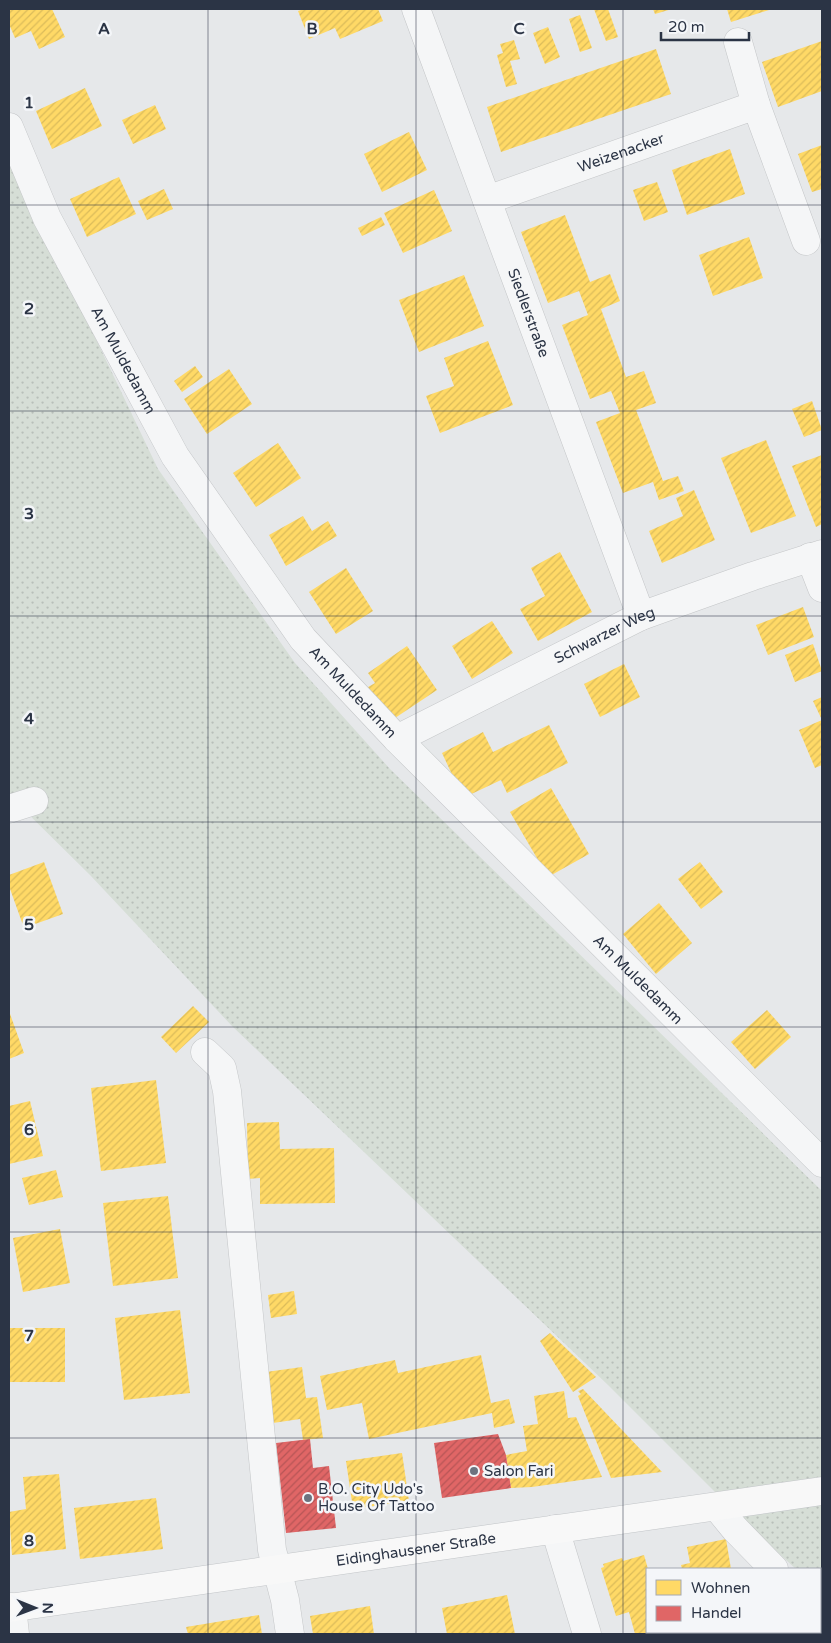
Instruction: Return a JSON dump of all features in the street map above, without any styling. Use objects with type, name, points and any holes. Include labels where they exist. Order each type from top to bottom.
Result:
[{"type":"main road","name":"Eidinghausener Straße","points":[[10,1608],[822,1491]]},
{"type":"street","name":"Siedlerstraße","points":[[416,9],[641,616]]},
{"type":"street","points":[[738,42],[756,105],[806,241]]},
{"type":"street","name":"Weizenacker","points":[[487,200],[756,105]]},
{"type":"street","name":"Am Muldedamm","points":[[9,127],[47,218],[175,456],[303,639],[397,739],[822,1163]]},
{"type":"street","points":[[816,555],[822,588]]},
{"type":"street","name":"Schwarzer Weg","points":[[397,739],[641,616],[816,555]]},
{"type":"street","points":[[205,1052],[222,1068],[227,1091],[272,1550],[285,1600],[290,1634]]},
{"type":"street","points":[[717,1507],[735,1529],[773,1568]]},
{"type":"street","points":[[556,1529],[587,1634]]},
{"type":"street","points":[[10,1608],[15,1634]]},
{"type":"shaded area","points":[[9,157],[158,469],[295,663],[390,769],[822,1191],[822,1592],[821,1568],[795,1568],[757,1534],[608,1385],[232,1026],[90,875],[12,798],[9,791]]},
{"type":"building: Wohnen","points":[[9,9],[52,9],[65,37],[39,49],[31,31],[15,38],[9,24]]},
{"type":"building: Wohnen","points":[[304,9],[378,9],[383,21],[340,39],[335,28],[309,39],[298,11]]},
{"type":"building: Wohnen","points":[[594,9],[608,9],[618,37],[606,41]]},
{"type":"building: Wohnen","points":[[653,9],[672,9],[655,14]]},
{"type":"building: Wohnen","points":[[727,9],[772,9],[731,22]]},
{"type":"building: Wohnen","points":[[580,15],[592,48],[580,52],[569,19]]},
{"type":"building: Wohnen","points":[[548,27],[560,57],[545,64],[533,33]]},
{"type":"building: Wohnen","points":[[514,40],[520,59],[510,61],[517,84],[506,87],[497,55],[503,53],[500,44]]},
{"type":"building: Wohnen","points":[[822,41],[822,91],[778,107],[762,62]]},
{"type":"building: Wohnen","points":[[656,49],[671,94],[501,152],[487,107]]},
{"type":"building: Wohnen","points":[[85,88],[102,126],[52,149],[36,111]]},
{"type":"building: Wohnen","points":[[155,105],[166,129],[133,144],[122,120]]},
{"type":"building: Wohnen","points":[[409,132],[427,170],[382,192],[364,154]]},
{"type":"building: Wohnen","points":[[822,145],[822,189],[812,192],[798,154]]},
{"type":"building: Wohnen","points":[[730,149],[745,194],[687,215],[672,170]]},
{"type":"building: Wohnen","points":[[119,177],[136,214],[87,237],[70,199]]},
{"type":"building: Wohnen","points":[[657,182],[668,212],[644,221],[633,190]]},
{"type":"building: Wohnen","points":[[164,189],[173,209],[147,220],[138,201]]},
{"type":"building: Wohnen","points":[[434,190],[452,231],[403,253],[384,213]]},
{"type":"building: Wohnen","points":[[565,215],[590,282],[610,274],[620,301],[601,309],[626,377],[644,371],[656,403],[636,410],[663,481],[678,476],[684,491],[659,500],[653,482],[623,493],[596,422],[620,413],[611,391],[590,399],[562,325],[588,315],[579,291],[548,303],[521,232]]},
{"type":"building: Wohnen","points":[[381,217],[385,225],[362,236],[358,228]]},
{"type":"building: Wohnen","points":[[749,237],[763,278],[713,296],[699,255]]},
{"type":"building: Wohnen","points":[[464,275],[484,326],[419,352],[399,300]]},
{"type":"building: Wohnen","points":[[488,341],[513,405],[440,433],[426,396],[454,386],[444,358]]},
{"type":"building: Wohnen","points":[[195,366],[203,377],[182,392],[174,381]]},
{"type":"building: Wohnen","points":[[229,369],[252,404],[207,434],[184,399]]},
{"type":"building: Wohnen","points":[[812,401],[822,430],[804,437],[792,409]]},
{"type":"building: Wohnen","points":[[766,440],[796,516],[751,533],[721,458]]},
{"type":"building: Wohnen","points":[[278,443],[301,478],[256,507],[233,473]]},
{"type":"building: Wohnen","points":[[822,455],[822,524],[816,527],[792,466]]},
{"type":"building: Wohnen","points":[[694,490],[715,540],[662,563],[649,531],[683,516],[676,498]]},
{"type":"building: Wohnen","points":[[303,516],[312,531],[328,521],[337,536],[286,566],[269,535]]},
{"type":"building: Wohnen","points":[[560,552],[592,612],[538,641],[520,609],[545,596],[531,568]]},
{"type":"building: Wohnen","points":[[346,568],[373,611],[336,634],[309,592]]},
{"type":"building: Wohnen","points":[[803,607],[814,637],[768,655],[756,625]]},
{"type":"building: Wohnen","points":[[492,621],[513,653],[472,679],[452,646]]},
{"type":"building: Wohnen","points":[[813,644],[822,671],[795,682],[785,655]]},
{"type":"building: Wohnen","points":[[407,646],[437,690],[386,724],[363,690],[375,683],[368,673]]},
{"type":"building: Wohnen","points":[[624,664],[640,697],[600,717],[584,684]]},
{"type":"building: Wohnen","points":[[822,697],[822,720],[813,701]]},
{"type":"building: Wohnen","points":[[822,720],[822,765],[815,768],[799,730]]},
{"type":"building: Wohnen","points":[[549,725],[568,763],[507,793],[501,780],[463,798],[442,753],[483,732],[493,752]]},
{"type":"building: Wohnen","points":[[551,788],[589,854],[548,877],[510,812]]},
{"type":"building: Wohnen","points":[[44,862],[63,914],[24,928],[9,886],[9,875]]},
{"type":"building: Wohnen","points":[[700,862],[723,892],[701,909],[678,879]]},
{"type":"building: Wohnen","points":[[659,903],[692,943],[656,974],[623,934]]},
{"type":"building: Wohnen","points":[[193,1006],[209,1022],[176,1053],[161,1037]]},
{"type":"building: Wohnen","points":[[767,1010],[791,1037],[755,1069],[731,1042]]},
{"type":"building: Wohnen","points":[[9,1011],[24,1053],[9,1059]]},
{"type":"building: Wohnen","points":[[156,1080],[166,1163],[101,1171],[91,1088]]},
{"type":"building: Wohnen","points":[[30,1101],[43,1156],[9,1164],[9,1106]]},
{"type":"building: Wohnen","points":[[279,1122],[280,1149],[334,1148],[335,1203],[260,1204],[260,1178],[248,1179],[247,1123]]},
{"type":"building: Wohnen","points":[[56,1170],[63,1197],[29,1205],[22,1178]]},
{"type":"building: Wohnen","points":[[168,1196],[178,1278],[113,1286],[103,1203]]},
{"type":"building: Wohnen","points":[[60,1229],[70,1283],[23,1292],[13,1238]]},
{"type":"building: Wohnen","points":[[294,1291],[297,1314],[271,1318],[268,1295]]},
{"type":"building: Wohnen","points":[[180,1310],[190,1393],[124,1400],[115,1318]]},
{"type":"building: Wohnen","points":[[9,1328],[65,1328],[65,1382],[9,1382]]},
{"type":"building: Wohnen","points":[[550,1333],[596,1377],[573,1392],[540,1341]]},
{"type":"building: Wohnen","points":[[481,1355],[491,1403],[509,1399],[515,1423],[494,1428],[492,1413],[369,1439],[362,1403],[327,1410],[320,1376],[395,1360],[398,1373]]},
{"type":"building: Wohnen","points":[[302,1367],[306,1398],[317,1397],[323,1438],[303,1440],[300,1419],[273,1423],[266,1372]]},
{"type":"building: Wohnen","points":[[583,1389],[662,1472],[611,1478],[578,1396],[581,1394],[578,1391]]},
{"type":"building: Wohnen","points":[[564,1391],[568,1418],[576,1417],[602,1477],[532,1487],[511,1488],[506,1455],[527,1451],[523,1426],[538,1424],[534,1396]]},
{"type":"building: Wohnen","points":[[402,1453],[409,1501],[353,1509],[346,1461]]},
{"type":"building: Wohnen","points":[[59,1474],[66,1549],[12,1555],[9,1512],[26,1509],[23,1477]]},
{"type":"building: Wohnen","points":[[156,1498],[163,1549],[80,1559],[74,1508]]},
{"type":"building: Wohnen","points":[[726,1539],[731,1568],[682,1568],[681,1565],[690,1563],[687,1547]]},
{"type":"building: Wohnen","points":[[644,1555],[648,1568],[646,1568],[646,1633],[690,1634],[635,1634],[629,1612],[616,1616],[601,1568],[604,1567],[603,1564],[622,1558],[623,1561]]},
{"type":"building: Wohnen","points":[[507,1595],[515,1634],[447,1634],[442,1608]]},
{"type":"building: Wohnen","points":[[370,1606],[374,1634],[313,1634],[310,1616]]},
{"type":"building: Wohnen","points":[[259,1615],[262,1634],[188,1634],[186,1627]]},
{"type":"building: Handel","name":"Salon Fari","points":[[498,1434],[506,1455],[511,1488],[442,1498],[434,1443]]},
{"type":"building: Handel","name":"B.O. City Udo's House Of Tattoo","points":[[310,1439],[313,1468],[329,1466],[336,1528],[286,1533],[276,1443]]},
{"type":"place","name":"Salon Fari","points":[[474,1471]]},
{"type":"place","name":"B.O. City Udo's House Of Tattoo","points":[[308,1498]]}]
